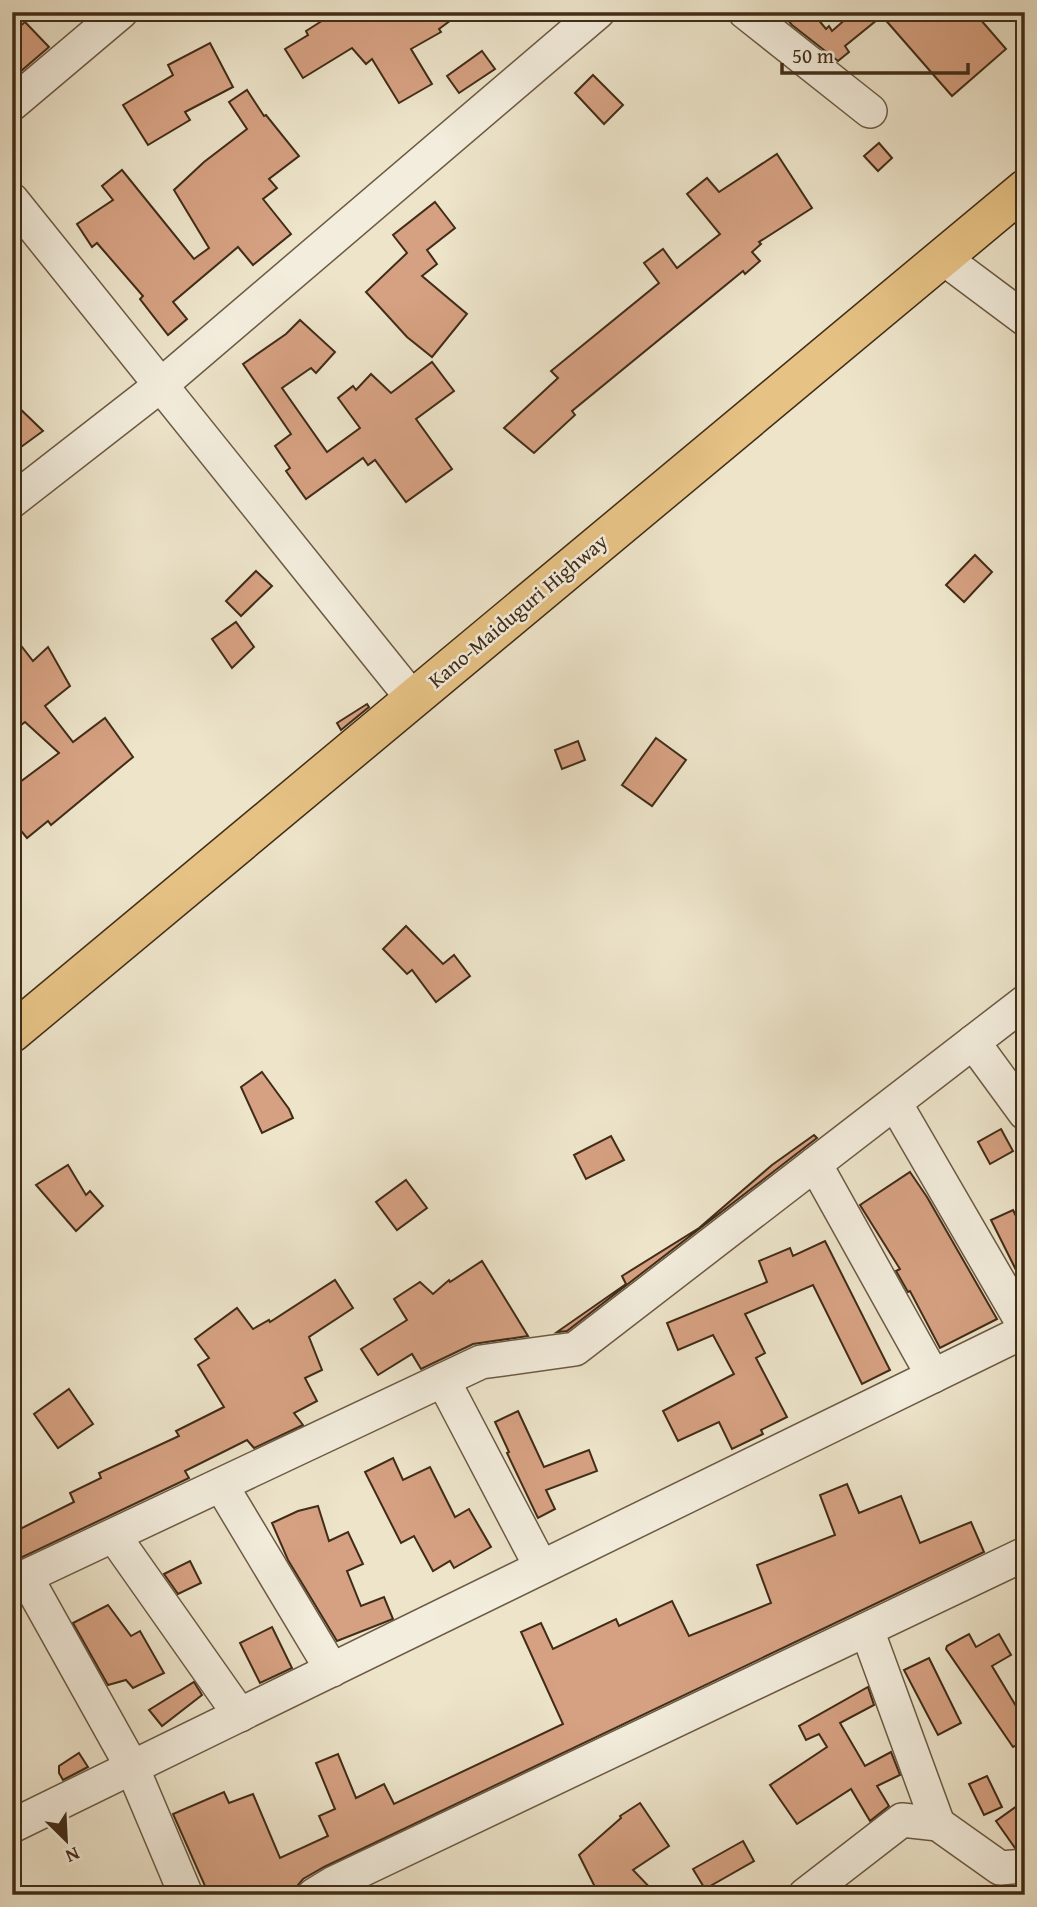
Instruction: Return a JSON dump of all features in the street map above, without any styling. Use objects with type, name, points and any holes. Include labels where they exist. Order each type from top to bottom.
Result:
[{"type":"highway","name":"Kano-Maiduguri Highway","points":[[12,1033],[1025,189]]},
{"type":"street","points":[[12,104],[121,12]]},
{"type":"street","points":[[12,501],[161,385],[597,12]]},
{"type":"street","points":[[745,12],[870,111]]},
{"type":"street","points":[[12,200],[413,699]]},
{"type":"street","points":[[943,257],[1025,319]]},
{"type":"street","points":[[186,1895],[132,1767],[19,1580],[481,1362],[575,1349],[1025,1002]]},
{"type":"street","points":[[972,1042],[1025,1113]]},
{"type":"street","points":[[16,1815],[132,1767],[240,1715],[1025,1329],[895,1103]]},
{"type":"street","points":[[815,1164],[933,1376]]},
{"type":"street","points":[[443,1380],[541,1567]]},
{"type":"street","points":[[221,1485],[332,1670]]},
{"type":"street","points":[[114,1536],[240,1715]]},
{"type":"street","points":[[328,1891],[1025,1555]]},
{"type":"street","points":[[867,1630],[938,1824]]},
{"type":"street","points":[[805,1895],[902,1820],[938,1824],[1000,1868],[1025,1866]]},
{"type":"street","points":[[1021,1895],[1025,1885]]},
{"type":"building","points":[[336,12],[462,12],[439,29],[441,32],[411,49],[432,84],[399,103],[372,59],[366,64],[352,48],[303,78],[285,49],[308,35],[306,31]]},
{"type":"building","points":[[781,12],[812,12],[826,29],[829,26],[832,31],[854,12],[974,12],[1006,49],[952,96],[882,16],[845,46],[849,52],[838,61],[792,25]]},
{"type":"building","points":[[25,22],[49,47],[21,71],[12,61],[12,33]]},
{"type":"building","points":[[210,43],[233,87],[185,112],[190,120],[148,145],[123,105],[173,75],[168,65]]},
{"type":"building","points":[[482,51],[495,69],[459,93],[447,76]]},
{"type":"building","points":[[593,75],[623,105],[604,124],[575,93]]},
{"type":"building","points":[[247,90],[264,116],[266,115],[299,156],[269,179],[277,188],[263,199],[291,234],[253,265],[238,247],[173,302],[187,319],[168,335],[140,299],[143,296],[97,243],[92,247],[77,224],[113,200],[102,186],[122,170],[194,259],[209,248],[174,190],[204,162],[247,129],[229,102]]},
{"type":"building","points":[[879,143],[892,158],[878,171],[864,156]]},
{"type":"building","points":[[777,154],[812,208],[759,242],[761,244],[752,252],[760,261],[745,274],[743,271],[572,411],[575,415],[534,453],[504,428],[558,378],[551,371],[659,283],[644,263],[663,249],[677,268],[720,234],[687,194],[707,178],[719,192]]},
{"type":"building","points":[[435,202],[455,228],[427,250],[437,264],[422,276],[467,314],[432,357],[407,337],[366,292],[407,253],[393,235]]},
{"type":"building","points":[[300,320],[335,352],[316,373],[311,368],[282,388],[327,452],[360,428],[338,398],[353,386],[356,390],[371,374],[391,393],[432,362],[454,391],[416,419],[452,469],[406,502],[375,460],[368,465],[363,458],[306,499],[286,471],[290,468],[275,446],[291,434],[243,364],[286,334]]},
{"type":"building","points":[[12,401],[43,431],[21,447],[12,437]]},
{"type":"building","points":[[975,555],[992,572],[964,602],[946,585]]},
{"type":"building","points":[[256,571],[272,586],[241,616],[226,601]]},
{"type":"building","points":[[236,622],[254,647],[232,668],[212,639]]},
{"type":"building","points":[[12,634],[33,661],[48,647],[70,686],[45,706],[73,742],[105,718],[133,757],[51,825],[48,821],[27,838],[12,820],[12,788],[59,753],[25,722],[12,732]]},
{"type":"building","points":[[367,704],[369,707],[341,730],[337,723]]},
{"type":"building","points":[[656,738],[686,760],[652,806],[622,785]]},
{"type":"building","points":[[578,741],[585,760],[562,769],[555,750]]},
{"type":"building","points":[[406,926],[443,964],[454,955],[470,976],[436,1002],[412,970],[407,974],[383,949]]},
{"type":"building","points":[[262,1072],[293,1118],[262,1133],[241,1087]]},
{"type":"building","points":[[1001,1129],[1013,1151],[990,1164],[978,1142]]},
{"type":"building","points":[[814,1135],[817,1138],[567,1331],[557,1332],[626,1284],[622,1276],[699,1228],[772,1165]]},
{"type":"building","points":[[611,1136],[624,1160],[586,1179],[574,1155]]},
{"type":"building","points":[[68,1165],[86,1195],[90,1191],[103,1206],[76,1231],[36,1185]]},
{"type":"building","points":[[910,1172],[997,1319],[940,1348],[910,1291],[908,1292],[896,1271],[900,1269],[860,1205]]},
{"type":"building","points":[[406,1180],[427,1208],[397,1230],[376,1202]]},
{"type":"building","points":[[1013,1210],[1025,1234],[1025,1288],[991,1220]]},
{"type":"building","points":[[825,1241],[890,1370],[862,1384],[813,1285],[745,1314],[765,1353],[756,1358],[787,1417],[761,1430],[763,1434],[732,1449],[719,1422],[678,1441],[663,1411],[734,1374],[713,1335],[678,1350],[667,1323],[767,1282],[759,1261],[790,1248],[793,1256]]},
{"type":"building","points":[[482,1261],[528,1336],[473,1344],[421,1369],[412,1354],[378,1375],[361,1349],[407,1320],[394,1299],[420,1282],[433,1294],[449,1280],[450,1282]]},
{"type":"building","points":[[335,1280],[353,1308],[309,1337],[322,1370],[305,1378],[317,1401],[294,1413],[303,1425],[254,1448],[247,1440],[185,1471],[189,1478],[12,1562],[12,1533],[74,1502],[70,1493],[101,1478],[99,1473],[179,1436],[176,1431],[224,1407],[198,1365],[209,1358],[195,1339],[237,1308],[253,1329],[269,1320],[270,1322]]},
{"type":"building","points":[[69,1389],[93,1424],[58,1448],[34,1414]]},
{"type":"building","points":[[518,1411],[544,1467],[589,1450],[597,1471],[546,1490],[555,1509],[538,1518],[495,1422]]},
{"type":"building","points":[[393,1458],[403,1480],[430,1467],[455,1517],[469,1509],[491,1547],[454,1568],[450,1561],[433,1571],[414,1536],[401,1543],[365,1472]]},
{"type":"building","points":[[847,1484],[859,1513],[901,1496],[920,1543],[971,1522],[984,1552],[324,1867],[303,1879],[295,1895],[209,1895],[173,1814],[224,1792],[229,1803],[253,1794],[280,1858],[328,1836],[319,1816],[335,1809],[316,1763],[338,1754],[356,1798],[384,1784],[394,1804],[563,1724],[521,1632],[541,1623],[553,1649],[616,1619],[619,1626],[672,1601],[689,1636],[771,1603],[757,1565],[835,1535],[820,1495]]},
{"type":"building","points":[[318,1506],[329,1541],[348,1532],[363,1564],[347,1571],[361,1606],[384,1597],[393,1619],[337,1641],[288,1560],[272,1523],[298,1511]]},
{"type":"building","points":[[190,1561],[201,1583],[178,1594],[164,1574]]},
{"type":"building","points":[[108,1605],[131,1636],[140,1631],[164,1673],[133,1688],[126,1680],[108,1685],[73,1623]]},
{"type":"building","points":[[272,1627],[292,1668],[260,1683],[240,1643]]},
{"type":"building","points":[[969,1634],[976,1647],[999,1634],[1011,1655],[992,1666],[1025,1721],[1025,1740],[1013,1747],[946,1649]]},
{"type":"building","points":[[929,1658],[961,1723],[938,1735],[904,1670]]},
{"type":"building","points":[[194,1682],[202,1695],[162,1726],[149,1710]]},
{"type":"building","points":[[868,1687],[874,1705],[840,1723],[865,1766],[891,1752],[900,1775],[877,1786],[889,1806],[870,1821],[851,1789],[797,1824],[770,1785],[827,1747],[819,1734],[806,1740],[799,1726]]},
{"type":"building","points":[[79,1753],[88,1767],[63,1780],[59,1766]]},
{"type":"building","points":[[987,1776],[1002,1807],[984,1815],[969,1784]]},
{"type":"building","points":[[640,1803],[669,1846],[633,1870],[657,1895],[599,1895],[579,1855],[621,1818],[620,1816]]},
{"type":"building","points":[[1017,1806],[1025,1817],[1025,1847],[1015,1848],[996,1821]]},
{"type":"building","points":[[743,1841],[754,1861],[705,1889],[693,1869]]}]
